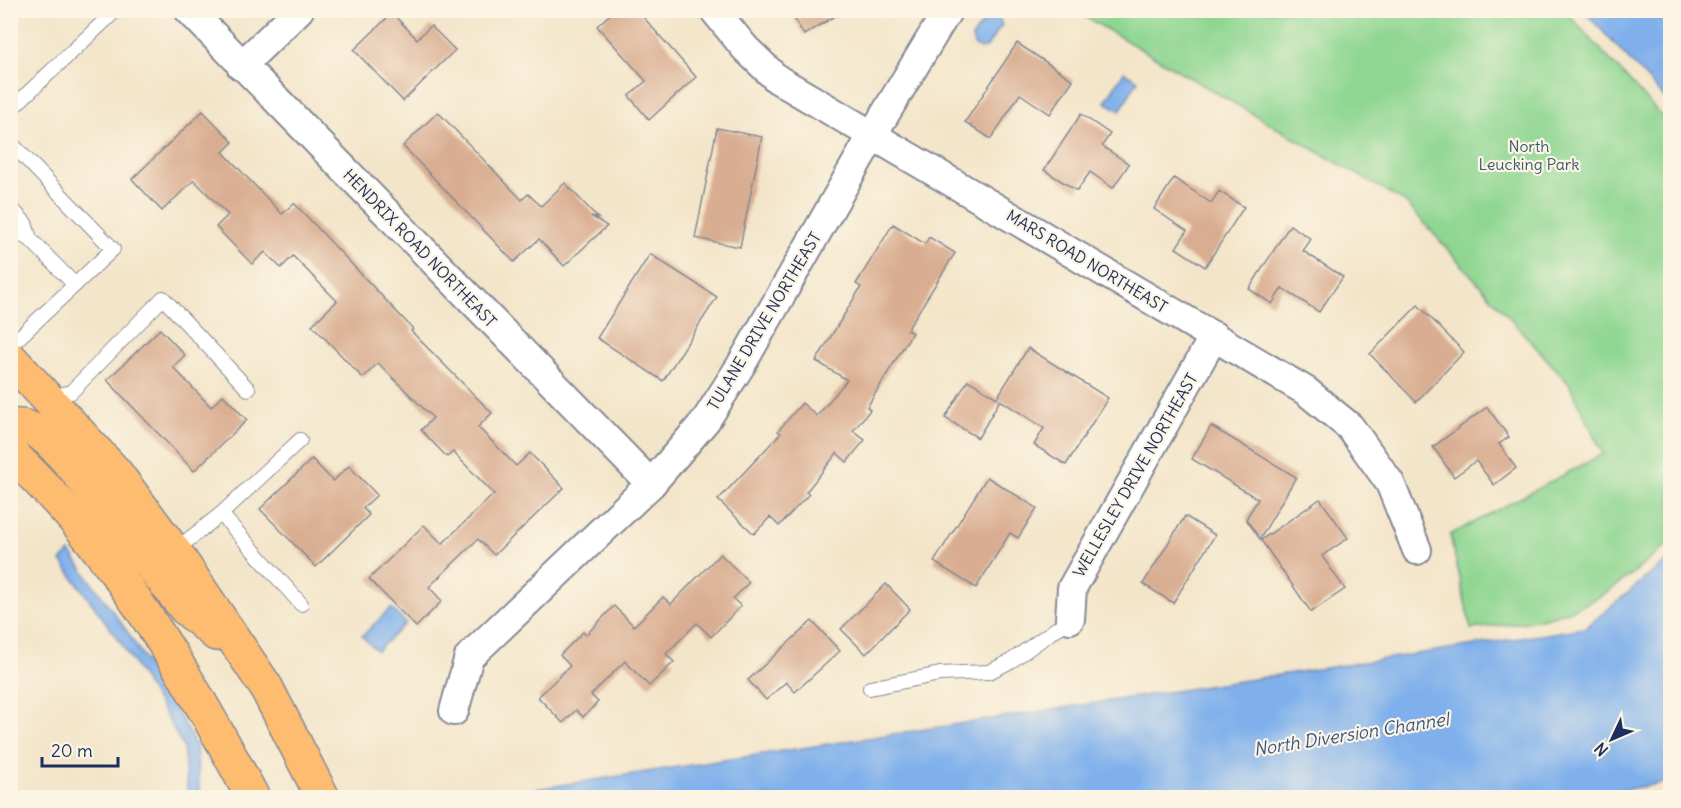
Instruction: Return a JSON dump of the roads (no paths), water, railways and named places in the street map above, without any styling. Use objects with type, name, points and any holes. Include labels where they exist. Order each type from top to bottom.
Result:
[{"type":"main road","points":[[10,358],[116,473],[174,551],[266,687],[323,798]]},
{"type":"main road","points":[[10,404],[49,398]]},
{"type":"main road","points":[[10,427],[36,430],[55,448],[75,469],[185,608],[253,668]]},
{"type":"main road","points":[[10,452],[79,526],[135,598],[205,706],[254,798]]},
{"type":"street","name":"HENDRIX ROAD NORTHEAST","points":[[189,10],[241,66],[651,484]]},
{"type":"street","points":[[241,66],[299,10]]},
{"type":"street","name":"MARS ROAD NORTHEAST","points":[[714,10],[745,48],[777,79],[1306,391],[1350,427],[1390,483],[1417,550]]},
{"type":"street","name":"TULANE DRIVE NORTHEAST","points":[[454,711],[469,657],[651,484],[706,420],[948,10]]},
{"type":"street","name":"WELLESLEY DRIVE NORTHEAST","points":[[1070,619],[1072,588],[1214,336]]},
{"type":"lane","points":[[13,102],[115,12]]},
{"type":"lane","points":[[10,142],[113,249],[10,346]]},
{"type":"lane","points":[[10,207],[25,223],[30,239]]},
{"type":"lane","points":[[10,230],[30,239],[75,285]]},
{"type":"lane","points":[[49,398],[71,392],[163,298],[248,389]]},
{"type":"lane","points":[[174,551],[221,514],[300,440]]},
{"type":"lane","points":[[221,514],[301,604]]},
{"type":"lane","points":[[870,688],[940,674],[988,672],[1011,661],[1070,619]]},
{"type":"water","points":[[1584,11],[1670,11],[1670,104]]},
{"type":"water","points":[[988,15],[998,16],[1002,25],[986,48],[980,49],[974,45],[972,38]]},
{"type":"water","points":[[1124,72],[1138,80],[1120,111],[1105,102]]},
{"type":"water","points":[[70,552],[127,631],[196,746],[200,797],[188,797],[183,747],[168,719],[121,643],[61,561]]},
{"type":"water","name":"North Diversion Channel","points":[[1670,558],[1670,782],[1573,798],[483,797],[1585,628]]},
{"type":"water","points":[[391,608],[406,623],[377,651],[362,636]]},
{"type":"park label","name":"North Leucking Park","points":[[1529,155]]}]
